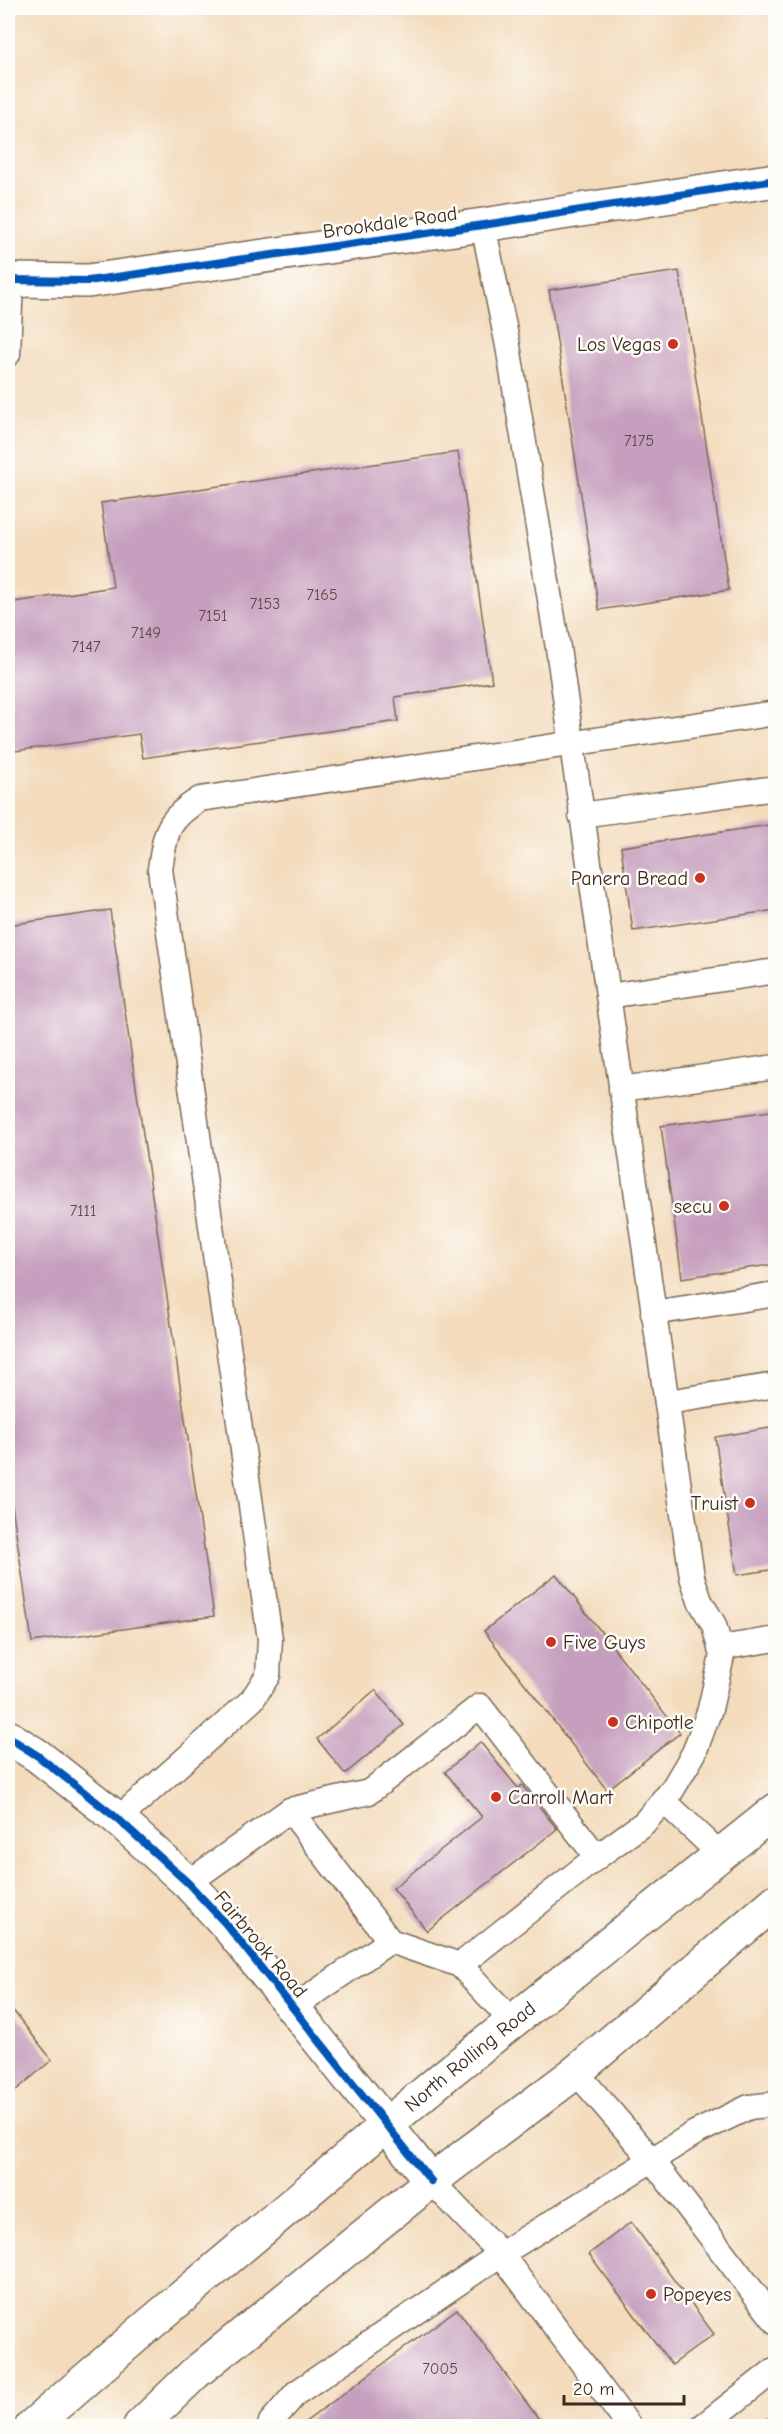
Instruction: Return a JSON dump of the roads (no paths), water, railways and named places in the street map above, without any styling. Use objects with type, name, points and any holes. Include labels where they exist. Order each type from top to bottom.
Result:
[{"type":"main road","name":"Brookdale Road","points":[[9,280],[88,282],[776,180]]},
{"type":"main road","name":"Fairbrook Road","points":[[8,1737],[38,1756],[118,1819],[188,1883],[226,1924],[430,2181]]},
{"type":"main road","points":[[720,1854],[776,1798]]},
{"type":"main road","name":"North Rolling Road","points":[[32,2427],[386,2125],[776,1810]]},
{"type":"main road","points":[[140,2427],[195,2373],[430,2181],[576,2072],[776,1901]]},
{"type":"lane","points":[[460,1965],[644,1823],[663,1800],[694,1753],[710,1709],[722,1656],[714,1625],[700,1601],[692,1577],[558,648],[508,346],[483,225]]},
{"type":"lane","points":[[8,354],[9,280]]},
{"type":"lane","points":[[118,1819],[252,1700],[268,1675],[270,1639],[159,869],[165,834],[180,811],[200,799],[776,713]]},
{"type":"lane","points":[[581,815],[776,788]]},
{"type":"lane","points":[[608,996],[776,970]]},
{"type":"lane","points":[[621,1089],[776,1067]]},
{"type":"lane","points":[[653,1313],[776,1293]]},
{"type":"lane","points":[[667,1402],[776,1385]]},
{"type":"lane","points":[[720,1648],[776,1639]]},
{"type":"lane","points":[[188,1883],[290,1810],[369,1792],[480,1706],[597,1857]]},
{"type":"lane","points":[[663,1800],[720,1854]]},
{"type":"lane","points":[[290,1810],[390,1941],[460,1965],[512,2021]]},
{"type":"lane","points":[[293,2008],[390,1941]]},
{"type":"lane","points":[[576,2072],[652,2160],[776,2322]]},
{"type":"lane","points":[[270,2427],[271,2422],[296,2393],[501,2254],[695,2133],[749,2107],[776,2104]]},
{"type":"lane","points":[[430,2181],[501,2254],[629,2427]]},
{"type":"lane","points":[[703,2427],[776,2369]]},
{"type":"place","name":"Los Vegas","points":[[673,344]]},
{"type":"place","name":"Panera Bread","points":[[700,878]]},
{"type":"place","name":"secu","points":[[724,1206]]},
{"type":"place","name":"Truist","points":[[750,1503]]},
{"type":"place","name":"Five Guys","points":[[551,1642]]},
{"type":"place","name":"Chipotle","points":[[613,1722]]},
{"type":"place","name":"Carroll Mart","points":[[496,1797]]},
{"type":"place","name":"Popeyes","points":[[651,2294]]}]
